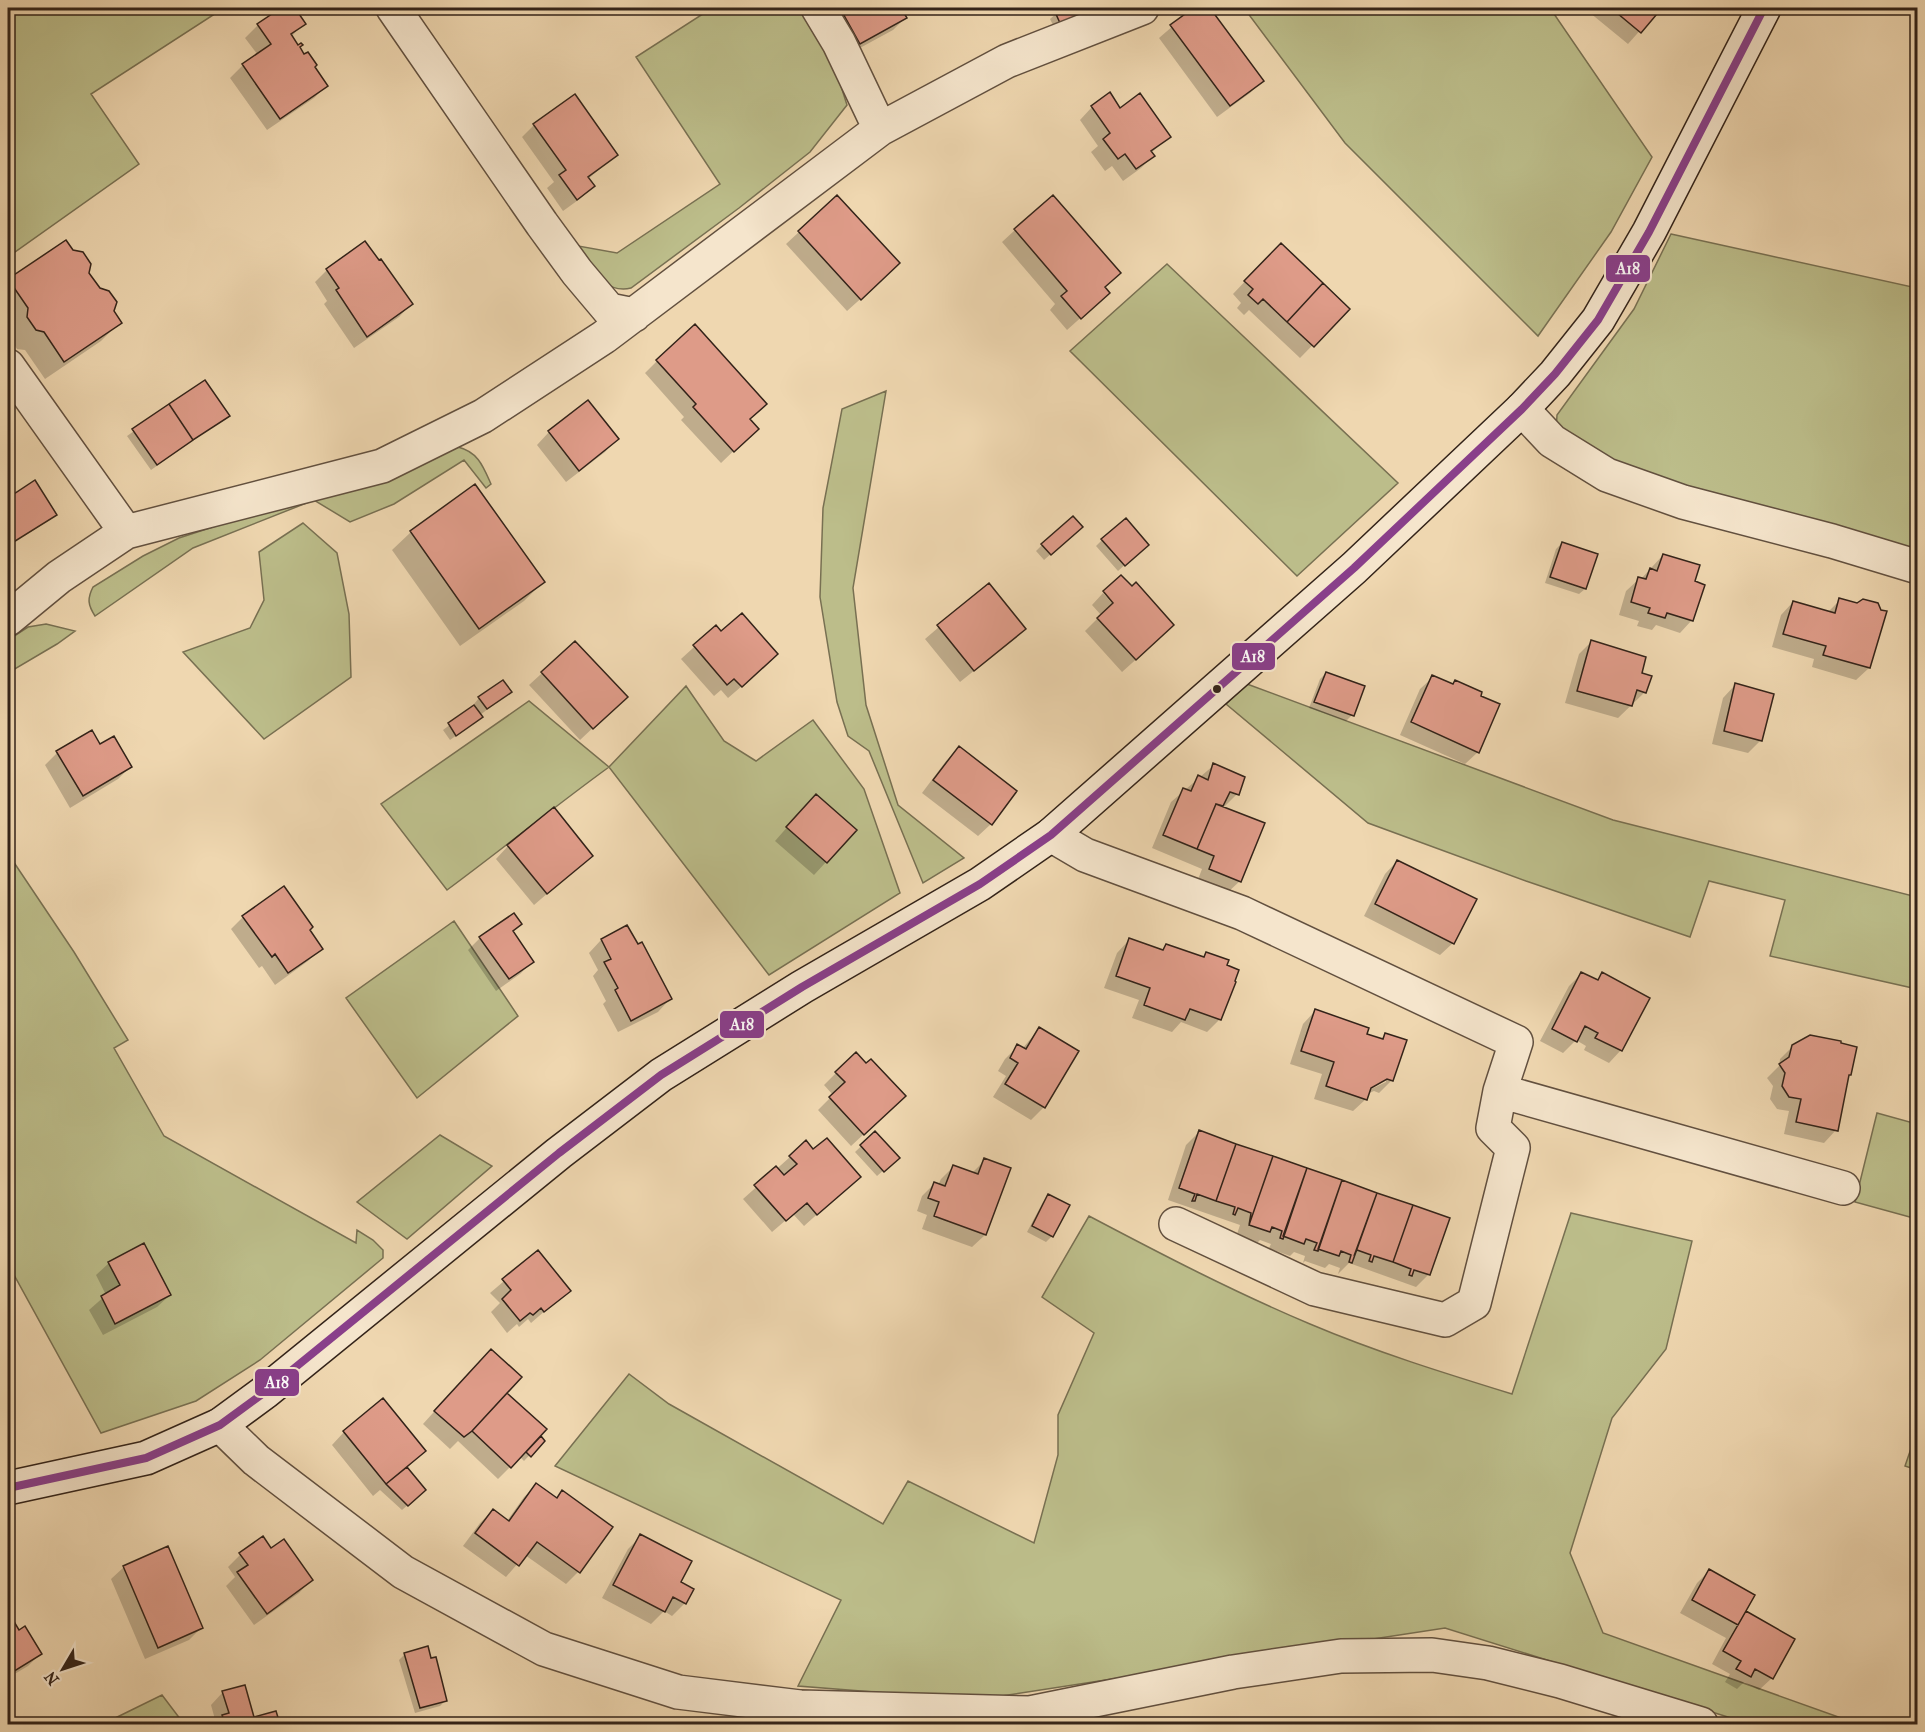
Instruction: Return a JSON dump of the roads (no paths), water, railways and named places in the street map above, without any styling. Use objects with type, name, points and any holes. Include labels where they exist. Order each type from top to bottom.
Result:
[{"type":"street","points":[[393,8],[577,272],[609,310],[634,315]]},
{"type":"street","points":[[818,8],[839,44],[880,129]]},
{"type":"street","points":[[8,620],[59,577],[126,532],[382,466],[483,417],[604,338],[880,129],[1007,61],[1142,8]]},
{"type":"street","points":[[8,1488],[146,1458],[220,1425],[265,1392],[558,1153],[661,1075],[802,987],[980,884],[1051,836],[1354,568],[1522,409],[1555,374],[1598,320],[1649,232],[1764,8]]},
{"type":"street","points":[[8,366],[126,532]]},
{"type":"street","points":[[1522,409],[1552,441],[1607,475],[1683,502],[1832,541],[1917,567]]},
{"type":"street","points":[[1051,836],[1085,855],[1242,913],[1516,1042],[1500,1092],[1493,1128],[1513,1148],[1474,1303],[1445,1320],[1315,1289],[1176,1224]]},
{"type":"street","points":[[1500,1092],[1842,1188]]},
{"type":"street","points":[[220,1425],[256,1460],[403,1572],[544,1649],[678,1692],[800,1707],[1030,1713],[1233,1672],[1341,1656],[1432,1655],[1488,1663],[1560,1681],[1701,1725]]}]
